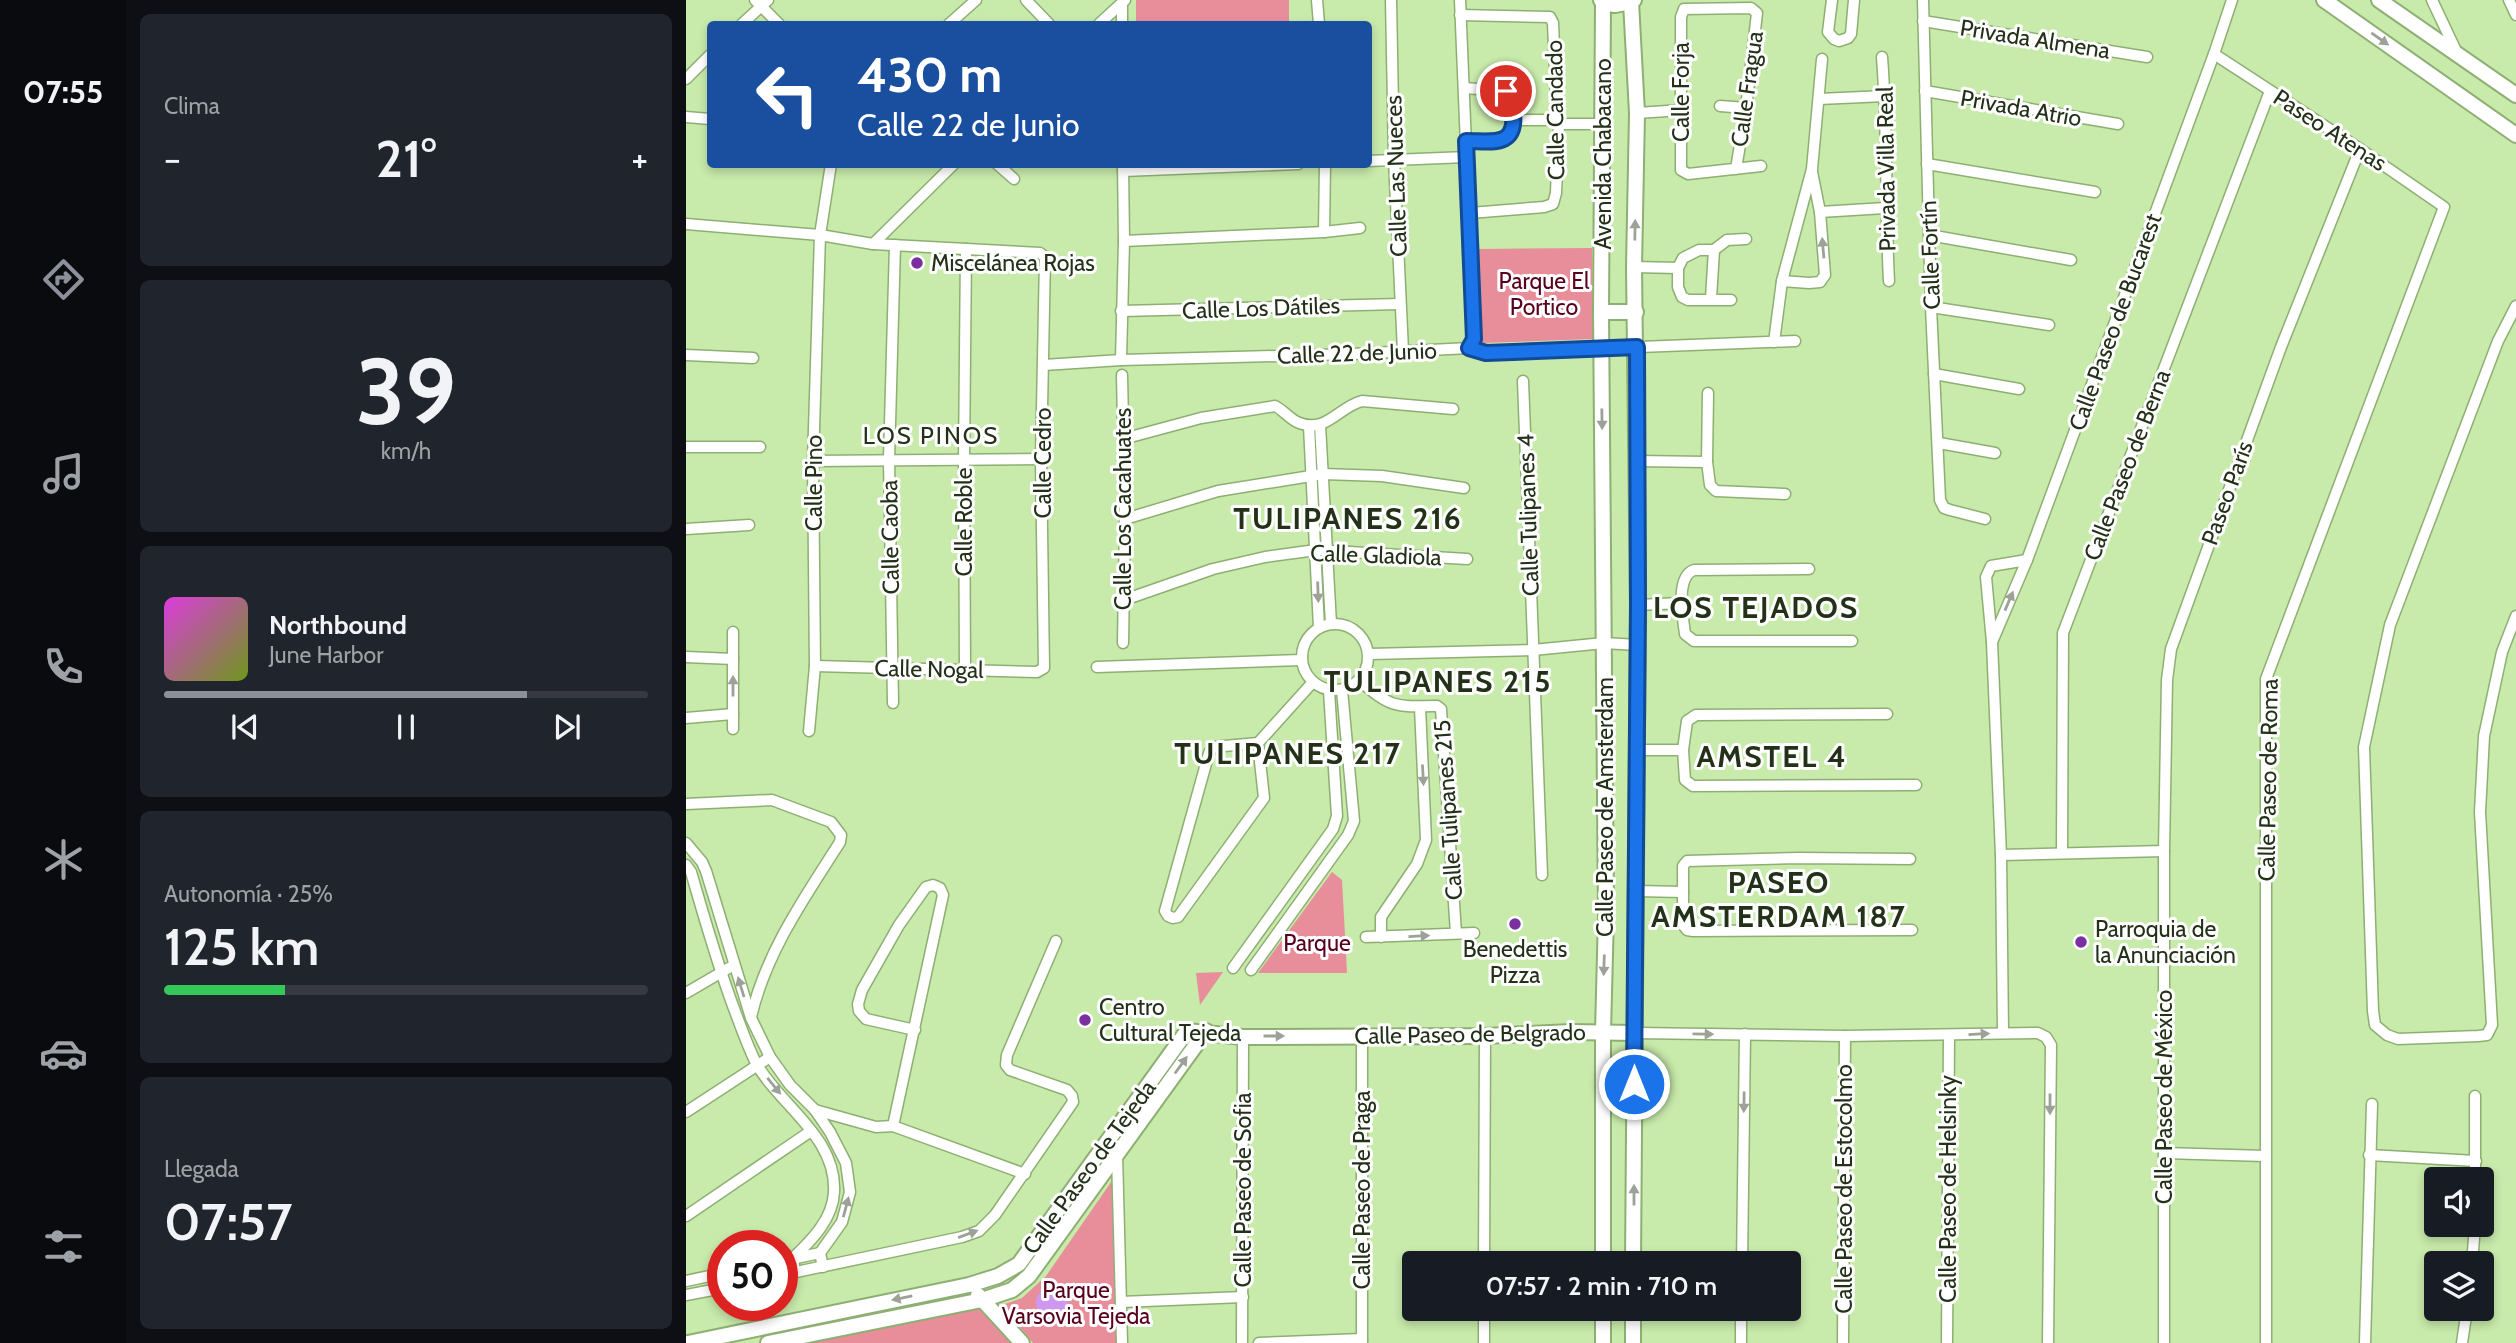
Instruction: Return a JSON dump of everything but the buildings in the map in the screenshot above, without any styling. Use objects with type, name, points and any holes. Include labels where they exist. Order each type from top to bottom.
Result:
[{"type":"main road","points":[[2324,0],[2516,135]]},
{"type":"main road","points":[[2379,0],[2516,95]]},
{"type":"main road","points":[[1602,1],[1615,5],[1632,1]]},
{"type":"main road","name":"Avenida Chabacano","points":[[1602,1],[1602,350]]},
{"type":"main road","name":"Avenida Chabacano","points":[[1632,1],[1637,113],[1634,267],[1637,347]]},
{"type":"main road","points":[[1601,312],[1636,312]]},
{"type":"main road","name":"Calle Paseo de Amsterdam","points":[[1633,1251],[1638,605],[1637,347]]},
{"type":"main road","name":"Calle Paseo de Amsterdam","points":[[1602,350],[1606,915],[1602,1032],[1603,1251]]},
{"type":"main road","name":"Calle Paseo de Belgrado","points":[[1187,1031],[1243,1037],[1635,1033]]},
{"type":"main road","name":"Calle Paseo de Tejeda","points":[[688,1343],[747,1338],[969,1285],[998,1276],[1019,1264],[1187,1031]]},
{"type":"main road","name":"Calle Paseo de Tejeda","points":[[768,1343],[982,1300],[1012,1290],[1029,1276],[1206,1031]]},
{"type":"main road","points":[[969,1285],[1022,1343]]},
{"type":"main road","points":[[1603,1321],[1603,1343]]},
{"type":"main road","points":[[1633,1321],[1633,1343]]},
{"type":"street","points":[[952,21],[976,0]]},
{"type":"street","points":[[1026,0],[1046,21]]},
{"type":"street","points":[[1317,0],[1319,21]]},
{"type":"street","name":"Calle Las Nueces","points":[[1391,0],[1394,159],[1403,351]]},
{"type":"street","points":[[1460,0],[1474,339],[1469,348]]},
{"type":"street","points":[[1832,0],[1828,32],[1839,41],[1851,34],[1854,0]]},
{"type":"street","name":"Calle Fortín","points":[[1923,0],[1931,307],[1940,500],[1944,508],[1985,519]]},
{"type":"street","name":"Calle Paseo de Bucarest","points":[[1992,642],[2027,560],[2232,0]]},
{"type":"street","points":[[2432,0],[2457,54]]},
{"type":"street","points":[[2509,0],[2516,15]]},
{"type":"street","points":[[1102,21],[1123,1]]},
{"type":"street","points":[[1122,21],[1123,1]]},
{"type":"street","points":[[745,21],[761,2],[777,21]]},
{"type":"street","name":"Calle Forja","points":[[1736,169],[1688,174],[1681,166],[1682,11],[1687,8],[1755,9]]},
{"type":"street","name":"Calle Fragua","points":[[1736,169],[1746,108],[1757,13],[1755,9]]},
{"type":"street","name":"Calle Candado","points":[[1460,15],[1550,16],[1553,23],[1558,122],[1556,193],[1553,204],[1470,213]]},
{"type":"street","name":"Privada Almena","points":[[1923,21],[2147,57]]},
{"type":"street","name":"Paseo Atenas","points":[[2214,54],[2444,207]]},
{"type":"street","name":"Privada Villa Real","points":[[1882,57],[1889,281]]},
{"type":"street","points":[[686,79],[707,58]]},
{"type":"street","points":[[1774,342],[1782,281],[1812,169],[1822,59]]},
{"type":"street","points":[[1464,88],[1503,90],[1511,99],[1514,120],[1511,134],[1506,139],[1466,141]]},
{"type":"street","name":"Privada Atrio","points":[[1925,91],[2118,124]]},
{"type":"street","name":"Calle Paseo de Berna","points":[[2062,853],[2063,633],[2270,91]]},
{"type":"street","points":[[1819,99],[1885,96]]},
{"type":"street","points":[[1720,106],[1746,108]]},
{"type":"street","points":[[1637,113],[1682,110]]},
{"type":"street","points":[[686,117],[707,119]]},
{"type":"street","points":[[1514,120],[1604,124]]},
{"type":"street","name":"Paseo París","points":[[2164,851],[2166,680],[2171,649],[2281,348],[2360,149]]},
{"type":"street","points":[[1372,161],[1467,157]]},
{"type":"street","points":[[1927,164],[2095,192]]},
{"type":"street","points":[[1736,169],[1761,166]]},
{"type":"street","name":"Calle Pino","points":[[809,731],[815,666],[813,461],[820,235],[830,168]]},
{"type":"street","points":[[873,243],[950,168]]},
{"type":"street","points":[[1002,168],[1014,179]]},
{"type":"street","points":[[1121,360],[1123,168]]},
{"type":"street","points":[[1324,232],[1325,168]]},
{"type":"street","points":[[1782,281],[1809,284],[1820,282],[1825,275],[1820,212],[1812,169]]},
{"type":"street","name":"Calle Paseo de Roma","points":[[2266,1343],[2266,679],[2444,207]]},
{"type":"street","points":[[1820,212],[1885,208]]},
{"type":"street","points":[[686,224],[820,235],[873,243],[966,249]]},
{"type":"street","points":[[1124,241],[1360,228]]},
{"type":"street","points":[[1929,235],[2071,260]]},
{"type":"street","points":[[1634,267],[1680,263],[1699,250],[1714,250],[1727,240],[1746,239]]},
{"type":"street","name":"Calle Caoba","points":[[893,704],[889,459],[895,244]]},
{"type":"street","name":"Calle Cedro","points":[[966,249],[1044,255],[1041,459],[1045,664],[1042,670]]},
{"type":"street","name":"Calle Roble","points":[[965,669],[966,249]]},
{"type":"street","points":[[1712,298],[1714,250]]},
{"type":"street","points":[[1680,263],[1678,287],[1682,297],[1688,300],[1731,300]]},
{"type":"street","name":"Calle Los Dátiles","points":[[1121,311],[1400,304]]},
{"type":"street","points":[[2516,306],[2498,341],[2390,625],[2364,747],[2373,1011],[2375,1025],[2387,1035],[2398,1039],[2487,1035],[2492,1025],[2480,812],[2484,736],[2502,652],[2516,616]]},
{"type":"street","points":[[1931,307],[2049,325]]},
{"type":"street","name":"Calle 22 de Junio","points":[[1044,365],[1469,348],[1486,353],[1795,341]]},
{"type":"street","points":[[686,355],[753,358]]},
{"type":"street","points":[[1934,374],[2019,389]]},
{"type":"street","name":"Calle Los Cacahuates","points":[[1122,375],[1125,519],[1123,643]]},
{"type":"street","name":"Calle Tulipanes 4","points":[[1523,381],[1542,875]]},
{"type":"street","points":[[1708,393],[1707,462],[1710,485],[1716,491],[1785,494]]},
{"type":"street","points":[[1123,439],[1201,418],[1275,406],[1291,418],[1315,426],[1335,418],[1354,403],[1362,401],[1454,409]]},
{"type":"street","points":[[1315,426],[1323,474],[1331,624]]},
{"type":"street","points":[[1315,426],[1312,476],[1319,628]]},
{"type":"street","points":[[1939,443],[1995,453]]},
{"type":"street","points":[[686,447],[760,447]]},
{"type":"street","points":[[813,461],[1041,459]]},
{"type":"street","points":[[1637,461],[1707,462]]},
{"type":"street","points":[[1125,519],[1218,491],[1323,474],[1382,476],[1464,488]]},
{"type":"street","points":[[686,529],[749,525]]},
{"type":"street","name":"Calle Gladiola","points":[[1124,600],[1213,569],[1265,557],[1316,550],[1467,559]]},
{"type":"street","points":[[2003,1033],[2001,855],[1992,642],[1986,577],[1988,569],[1997,565],[2027,560]]},
{"type":"street","points":[[1809,569],[1694,570],[1685,576],[1681,603],[1685,634],[1694,641],[1852,641]]},
{"type":"street","points":[[1638,605],[1681,603]]},
{"type":"street","points":[[1331,624],[1341,624],[1353,629],[1363,638],[1369,654],[1368,663],[1359,680],[1342,690],[1329,691],[1307,677],[1301,660],[1307,639],[1319,628],[1331,624]]},
{"type":"street","points":[[733,632],[733,729]]},
{"type":"street","points":[[1369,654],[1533,650],[1604,643],[1637,645]]},
{"type":"street","points":[[686,657],[733,659]]},
{"type":"street","points":[[1097,667],[1301,660]]},
{"type":"street","name":"Calle Nogal","points":[[815,666],[1042,670]]},
{"type":"street","name":"Calle Tulipanes 215","points":[[1359,680],[1388,704],[1399,707],[1437,706],[1441,709],[1456,933]]},
{"type":"street","points":[[1258,743],[1264,798],[1178,917],[1168,916],[1165,911],[1209,753],[1213,747],[1258,743],[1313,682]]},
{"type":"street","points":[[1251,970],[1348,835],[1354,821],[1342,690]]},
{"type":"street","points":[[1233,968],[1333,829],[1337,816],[1329,691]]},
{"type":"street","name":"Calle Tulipanes 215","points":[[1381,937],[1381,917],[1417,864],[1426,841],[1420,706]]},
{"type":"street","points":[[686,718],[733,714]]},
{"type":"street","points":[[1887,714],[1696,715],[1687,722],[1683,750],[1685,780],[1693,786],[1916,785]]},
{"type":"street","points":[[1636,750],[1683,750]]},
{"type":"street","points":[[686,804],[772,800],[824,818],[837,827],[841,835],[841,842],[810,889],[768,963],[751,1018]]},
{"type":"street","points":[[686,843],[706,871],[751,1018],[770,1057],[790,1085],[815,1110],[831,1132],[846,1163],[850,1192],[842,1222],[820,1253],[798,1257]]},
{"type":"street","points":[[2001,855],[2164,851]]},
{"type":"street","name":"Calle Paseo de México","points":[[2164,851],[2165,1343]]},
{"type":"street","points":[[1910,859],[1687,861],[1683,866],[1683,925],[1693,932],[1912,930]]},
{"type":"street","points":[[688,871],[720,972],[757,1065],[826,1152],[834,1192],[827,1218],[810,1242],[798,1251]]},
{"type":"street","points":[[893,1126],[915,1030],[943,895],[940,888],[933,885],[926,887],[899,925],[862,990],[858,1004],[859,1011],[866,1019],[915,1030]]},
{"type":"street","points":[[1636,891],[1683,892]]},
{"type":"street","name":"Calle Tulipanes 215","points":[[1366,937],[1475,933]]},
{"type":"street","points":[[798,1272],[962,1237],[979,1231],[995,1215],[1073,1102],[1067,1090],[1010,1070],[1006,1065],[1007,1055],[1056,941]]},
{"type":"street","points":[[686,993],[734,965]]},
{"type":"street","name":"Calle Paseo de Belgrado","points":[[1635,1033],[1948,1036],[2038,1033],[2046,1037],[2051,1045],[2049,1343]]},
{"type":"street","points":[[1742,1251],[1745,1034]]},
{"type":"street","name":"Calle Paseo de Praga","points":[[1362,1036],[1362,1341]]},
{"type":"street","points":[[1485,1036],[1485,1251]]},
{"type":"street","name":"Calle Paseo de Estocolmo","points":[[1843,1343],[1845,1036]]},
{"type":"street","name":"Calle Paseo de Helsinky","points":[[1948,1036],[1948,1343]]},
{"type":"street","name":"Calle Paseo de Sofia","points":[[1242,1343],[1243,1037]]},
{"type":"street","points":[[686,1112],[770,1057]]},
{"type":"street","points":[[2475,1096],[2476,1167]]},
{"type":"street","points":[[2365,1343],[2372,1104]]},
{"type":"street","points":[[815,1110],[876,1127],[893,1126],[1025,1174]]},
{"type":"street","points":[[686,1216],[811,1131]]},
{"type":"street","points":[[1108,1138],[1117,1152],[1122,1343]]},
{"type":"street","points":[[2164,1153],[2265,1156]]},
{"type":"street","points":[[2369,1155],[2476,1161]]},
{"type":"street","points":[[820,1253],[823,1267]]},
{"type":"street","points":[[686,1281],[707,1276]]},
{"type":"street","points":[[686,1296],[707,1291]]},
{"type":"street","points":[[1121,1301],[1243,1297]]},
{"type":"street","points":[[1484,1321],[1484,1343]]},
{"type":"street","points":[[1741,1321],[1741,1343]]},
{"type":"street","points":[[2462,1343],[2465,1321]]},
{"type":"street","points":[[1259,1343],[1362,1341]]},
{"type":"green space","points":[[1136,0],[1289,0],[1289,21],[1136,21]]},
{"type":"green space","name":"Parque El Portico","points":[[1592,248],[1593,339],[1482,343],[1478,249]]},
{"type":"green space","name":"Parque","points":[[1332,872],[1342,880],[1347,973],[1258,973]]},
{"type":"green space","points":[[1223,972],[1200,1005],[1196,973]]},
{"type":"green space","name":"Parque Varsovia Tejeda","points":[[1116,1175],[1117,1343],[1033,1343],[1002,1305],[1022,1298],[1046,1276]]},
{"type":"green space","points":[[984,1307],[1014,1343],[809,1343]]},
{"type":"shaded area","points":[[1052,1287],[1063,1292],[1068,1303],[1063,1314],[1052,1319],[1041,1314],[1036,1303],[1041,1292]]},
{"type":"place","name":"Miscelánea Rojas","points":[[917,263]]},
{"type":"place","name":"Benedettis Pizza","points":[[1515,924]]},
{"type":"place","name":"Parroquia de la Anunciación","points":[[2081,942]]},
{"type":"place","name":"Centro Cultural Tejeda","points":[[1085,1020]]},
{"type":"district","name":"LOS PINOS","points":[[931,435]]},
{"type":"district","name":"TULIPANES 216","points":[[1348,518]]},
{"type":"district","name":"LOS TEJADOS","points":[[1756,607]]},
{"type":"district","name":"TULIPANES 215","points":[[1438,681]]},
{"type":"district","name":"TULIPANES 217","points":[[1288,753]]},
{"type":"district","name":"AMSTEL 4","points":[[1772,756]]},
{"type":"district","name":"PASEO AMSTERDAM 187","points":[[1779,899]]},
{"type":"route","points":[[1506,91],[1511,99],[1514,120],[1508,138],[1500,141],[1466,141],[1474,339],[1469,348],[1486,353],[1637,347],[1634,1084]]}]
